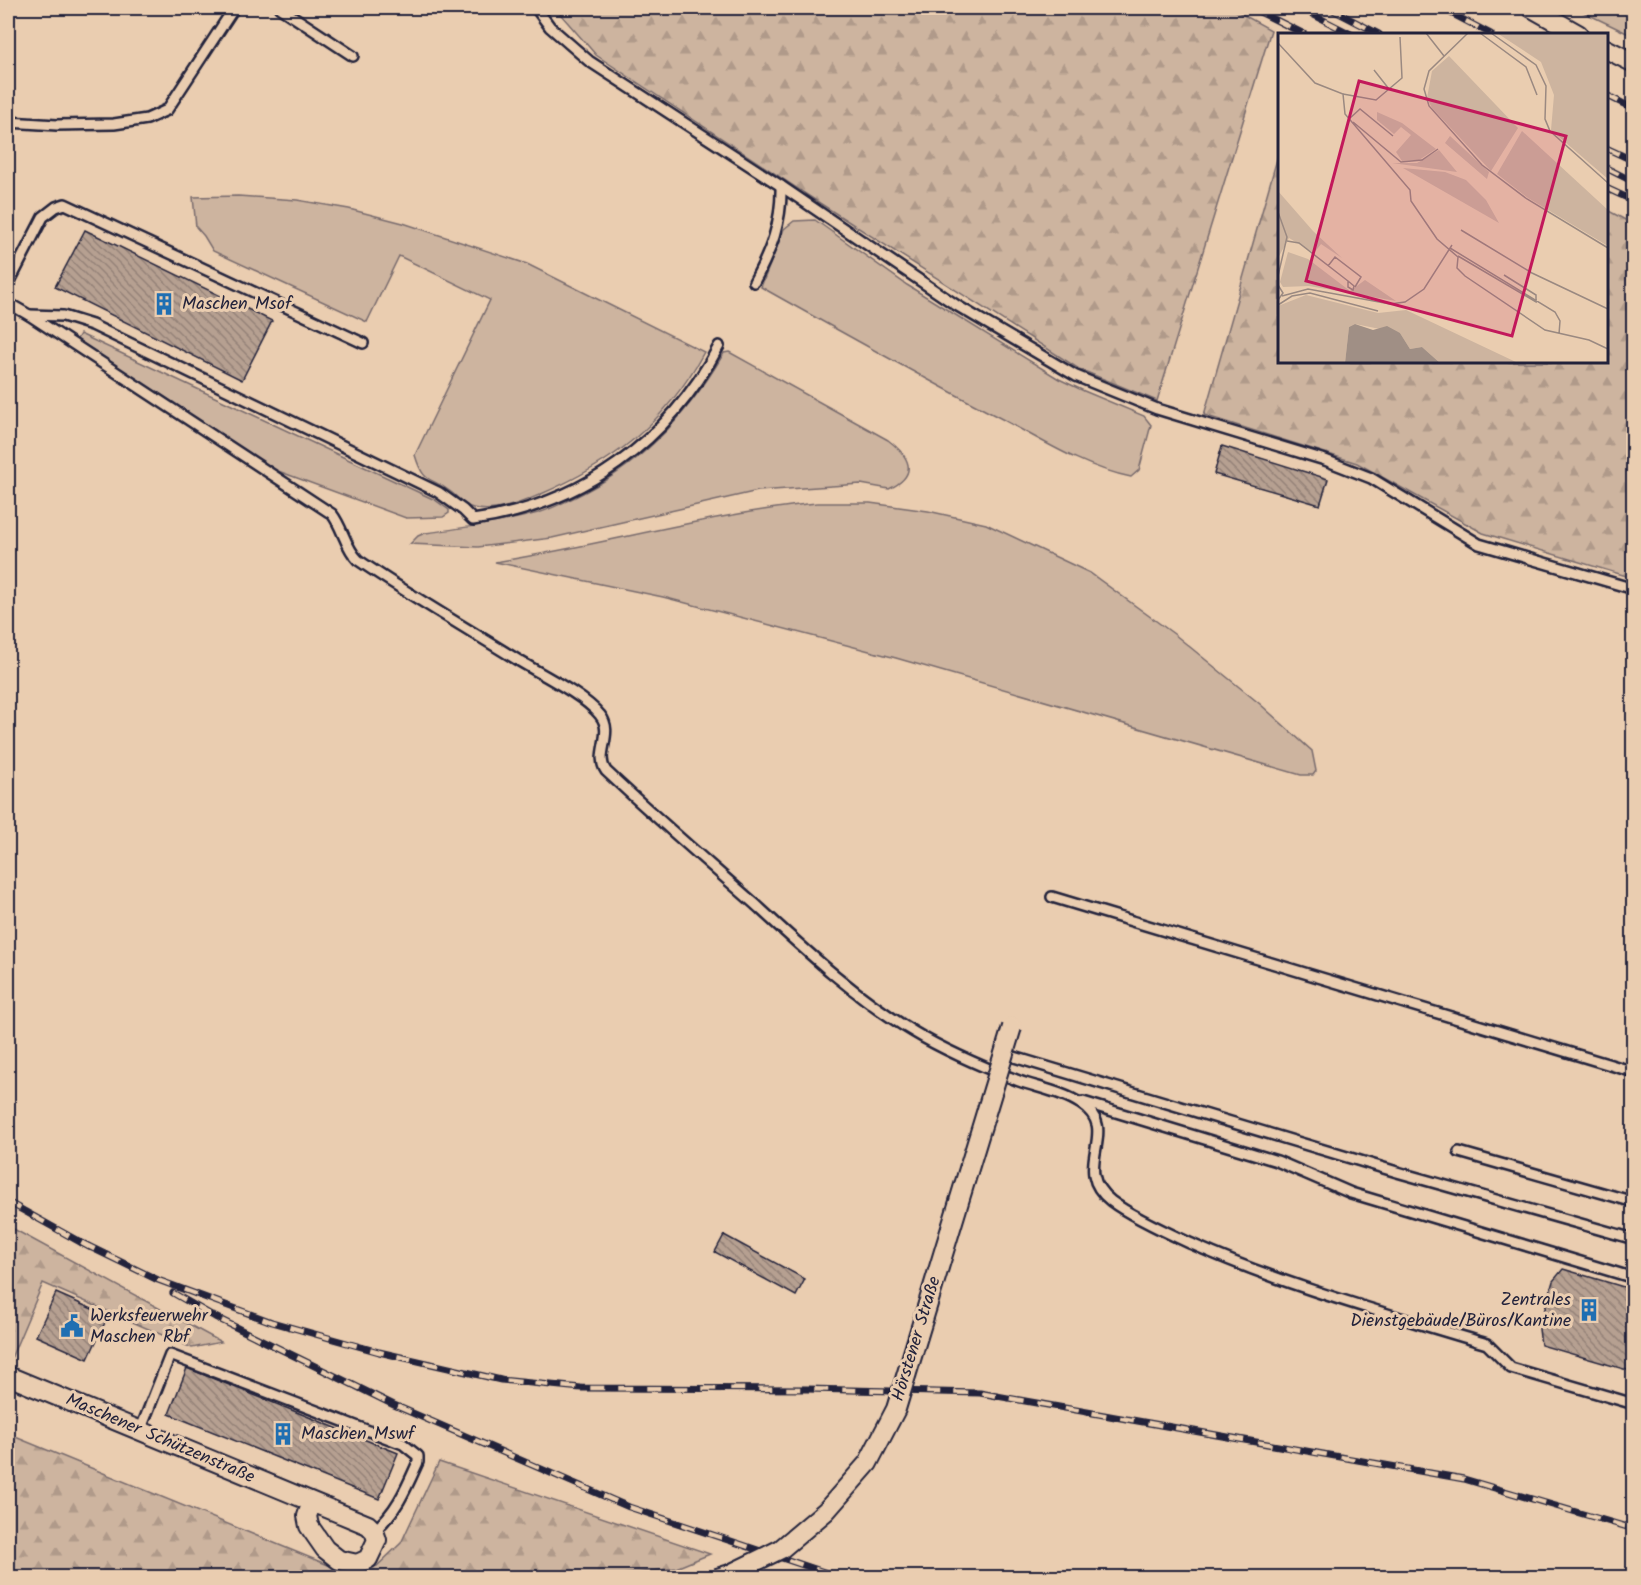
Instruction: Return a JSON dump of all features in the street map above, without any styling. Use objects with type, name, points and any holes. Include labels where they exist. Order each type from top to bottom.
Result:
[{"type":"street","points":[[1532,8],[1576,33]]},
{"type":"street","points":[[1608,50],[1634,63]]},
{"type":"street","name":"Hörstener Straße","points":[[717,1578],[781,1549],[826,1511],[868,1463],[896,1409],[1012,1027]]},
{"type":"street","name":"Maschener Schützenstraße","points":[[8,1376],[368,1525],[374,1531]]},
{"type":"street","points":[[312,1502],[307,1516],[309,1526],[325,1549],[339,1560],[357,1564],[368,1559],[377,1540],[374,1531]]},
{"type":"lane","points":[[8,122],[57,125],[114,124],[147,119],[167,110],[234,8]]},
{"type":"lane","points":[[280,8],[353,56]]},
{"type":"lane","points":[[536,8],[550,27],[589,61],[781,186],[956,305],[1076,376],[1157,409],[1325,460],[1371,478],[1479,544],[1634,589]]},
{"type":"lane","points":[[754,282],[777,231],[781,186]]},
{"type":"lane","points":[[8,285],[43,218],[56,207],[64,204],[363,343]]},
{"type":"lane","points":[[8,303],[30,315],[332,514],[352,554],[358,560],[596,710],[603,718],[606,727],[602,763],[606,771],[820,963],[861,996],[916,1034],[967,1060],[1021,1082],[1277,1161],[1351,1193],[1634,1278]]},
{"type":"lane","points":[[30,315],[63,316],[92,325],[438,492],[473,520],[507,514],[542,504],[597,477],[620,462],[665,424],[704,375],[719,346]]},
{"type":"lane","points":[[1052,897],[1634,1072]]},
{"type":"lane","points":[[1004,1054],[1397,1172],[1634,1239]]},
{"type":"lane","points":[[1072,1098],[1094,1115],[1098,1126],[1093,1174],[1099,1190],[1113,1202],[1173,1236],[1283,1280],[1487,1344],[1511,1368],[1634,1404]]},
{"type":"lane","points":[[1459,1152],[1634,1202]]},
{"type":"lane","points":[[140,1431],[170,1355],[403,1444],[418,1456],[418,1462],[402,1497],[388,1518],[374,1531]]},
{"type":"green space","points":[[555,8],[1231,8],[1271,30],[1157,401],[1079,369],[807,195],[596,55]]},
{"type":"green space","points":[[1575,8],[1633,8],[1633,36]]},
{"type":"green space","points":[[1278,156],[1278,363],[1608,363],[1608,211],[1633,224],[1633,578],[1483,533],[1357,463],[1204,415]]},
{"type":"green space","points":[[238,196],[297,200],[349,209],[403,223],[527,264],[704,352],[689,378],[672,400],[635,439],[613,455],[566,483],[524,501],[490,510],[470,507],[444,487],[428,479],[421,471],[415,455],[490,300],[399,256],[367,322],[213,251],[196,227],[193,197]]},
{"type":"green space","points":[[815,220],[907,285],[1059,379],[1144,416],[1151,425],[1139,470],[1131,477],[1097,467],[1065,453],[911,371],[761,287],[784,229],[794,221]]},
{"type":"green space","points":[[80,334],[435,500],[449,510],[449,513],[443,517],[406,518],[270,468],[76,341]]},
{"type":"green space","points":[[729,352],[888,440],[906,459],[908,471],[905,477],[889,489],[861,484],[758,491],[552,538],[478,547],[410,544],[425,533],[542,512],[596,486],[640,456],[659,438],[694,398],[724,353]]},
{"type":"green space","points":[[817,503],[870,503],[928,511],[986,524],[1090,573],[1174,634],[1260,704],[1312,751],[1316,771],[1313,775],[1301,775],[896,658],[663,597],[495,562],[736,514]]},
{"type":"green space","points":[[8,1226],[221,1342],[192,1348],[43,1283],[8,1363]]},
{"type":"green space","points":[[8,1434],[350,1574],[377,1566],[401,1543],[439,1462],[710,1554],[676,1568],[598,1578],[8,1577]]},
{"type":"building","name":"Maschen Msof","points":[[85,230],[272,321],[242,380],[55,287]]},
{"type":"building","points":[[1222,446],[1328,479],[1320,505],[1214,474]]},
{"type":"building","points":[[724,1235],[805,1279],[796,1296],[715,1252]]},
{"type":"building","name":"Zentrales Dienstgebäude/Büros/Kantine","points":[[1563,1269],[1634,1290],[1634,1372],[1541,1345],[1539,1329],[1553,1281]]},
{"type":"building","name":"Werksfeuerwehr Maschen Rbf","points":[[56,1293],[108,1316],[88,1359],[36,1336]]},
{"type":"building","name":"Maschen Mswf","points":[[187,1368],[398,1453],[379,1499],[169,1414]]},
{"type":"railway","points":[[1252,8],[1302,33]]},
{"type":"railway","points":[[1300,8],[1349,33]]},
{"type":"railway","points":[[1329,8],[1377,33]]},
{"type":"railway","points":[[1441,8],[1489,33]]},
{"type":"railway","points":[[1608,96],[1634,109]]},
{"type":"railway","points":[[1608,149],[1634,161]]},
{"type":"railway","points":[[1608,169],[1634,182]]},
{"type":"railway","points":[[1608,189],[1634,201]]},
{"type":"railway","points":[[8,1202],[89,1247]]},
{"type":"railway","points":[[82,1243],[158,1280],[272,1322],[379,1352],[501,1380],[581,1388],[807,1389],[980,1393],[1464,1479],[1634,1529]]},
{"type":"railway","points":[[173,1293],[215,1317],[394,1405],[629,1507],[842,1578]]},
{"type":"place","name":"Maschen Msof","points":[[164,304]]},
{"type":"place","name":"Zentrales Dienstgebäude/Büros/Kantine","points":[[1589,1310]]},
{"type":"place","name":"Werksfeuerwehr Maschen Rbf","points":[[72,1326]]},
{"type":"place","name":"Maschen Mswf","points":[[283,1434]]}]
